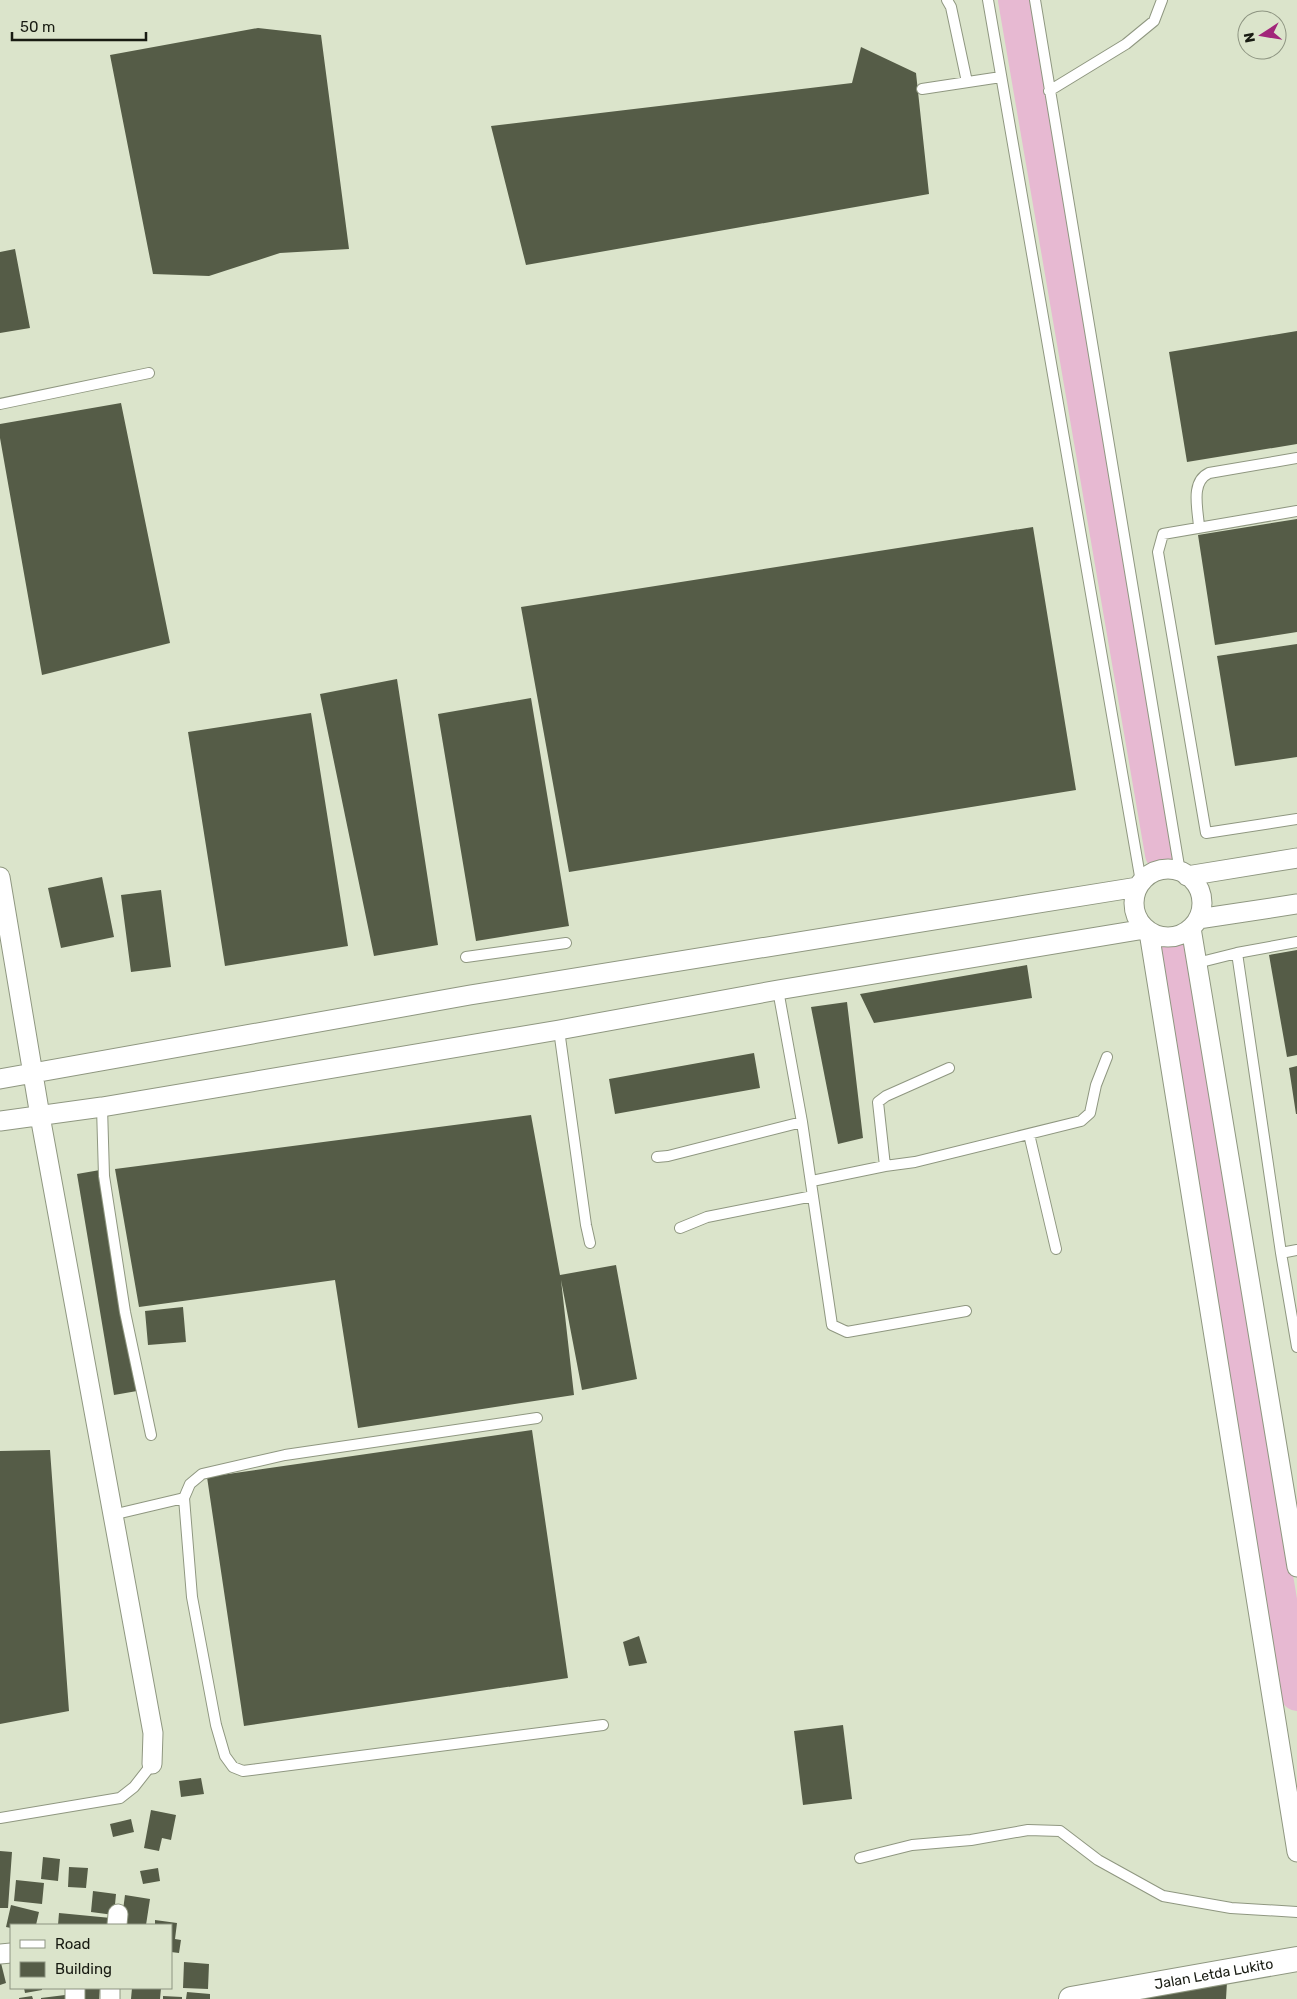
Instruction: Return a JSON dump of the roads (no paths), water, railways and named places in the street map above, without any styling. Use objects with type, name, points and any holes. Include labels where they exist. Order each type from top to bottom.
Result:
[{"type":"street","points":[[1297,858],[1184,874],[1163,870],[1155,872],[1140,885],[1134,904],[1136,914],[1147,930],[1297,1852]]},
{"type":"street","points":[[1184,874],[1194,882],[1199,891],[1201,901],[1194,924],[1197,963],[1297,1567]]},
{"type":"street","points":[[0,877],[40,1116],[153,1733],[152,1764]]},
{"type":"street","points":[[0,1079],[470,995],[1140,885]]},
{"type":"street","points":[[0,1121],[102,1107],[560,1030],[778,990],[1147,930],[1166,937],[1184,933],[1194,924],[1297,904]]},
{"type":"street","name":"Jalan Letda Lukito","points":[[1071,1999],[1297,1959]]},
{"type":"lane","points":[[947,0],[952,7],[967,82]]},
{"type":"lane","points":[[988,0],[1140,885]]},
{"type":"lane","points":[[1035,0],[1049,92],[1184,874]]},
{"type":"lane","points":[[1049,92],[1126,44],[1154,21],[1162,0]]},
{"type":"lane","points":[[922,89],[1001,77]]},
{"type":"lane","points":[[0,404],[150,373]]},
{"type":"lane","points":[[1199,526],[1197,486],[1204,475],[1297,458]]},
{"type":"lane","points":[[1297,511],[1199,526],[1164,534],[1158,552],[1206,833],[1297,819]]},
{"type":"lane","points":[[1197,963],[1237,953],[1297,942]]},
{"type":"lane","points":[[466,957],[566,943]]},
{"type":"lane","points":[[1237,953],[1281,1253],[1297,1347]]},
{"type":"lane","points":[[778,990],[812,1181],[832,1325],[847,1332],[966,1311]]},
{"type":"lane","points":[[560,1030],[590,1243]]},
{"type":"lane","points":[[812,1181],[885,1166],[915,1162],[1081,1121],[1090,1114],[1096,1086],[1107,1057]]},
{"type":"lane","points":[[885,1166],[878,1102],[886,1096],[949,1068]]},
{"type":"lane","points":[[102,1107],[104,1176],[126,1312],[151,1435]]},
{"type":"lane","points":[[657,1157],[668,1156],[802,1122]]},
{"type":"lane","points":[[1029,1134],[1056,1249]]},
{"type":"lane","points":[[680,1228],[707,1217],[813,1196]]},
{"type":"lane","points":[[1281,1253],[1297,1250]]},
{"type":"lane","points":[[537,1418],[285,1455],[202,1474],[190,1484],[184,1498],[194,1607],[216,1725],[225,1756],[233,1767],[243,1771],[603,1725]]},
{"type":"lane","points":[[112,1515],[184,1498]]},
{"type":"lane","points":[[0,1818],[120,1798],[134,1787],[152,1764]]},
{"type":"lane","points":[[860,1858],[912,1845],[971,1840],[1028,1830],[1060,1830],[1098,1860],[1163,1896],[1231,1908],[1297,1912]]},
{"type":"waterway","points":[[1014,0],[1161,854]]},
{"type":"waterway","points":[[1171,947],[1297,1695]]}]
